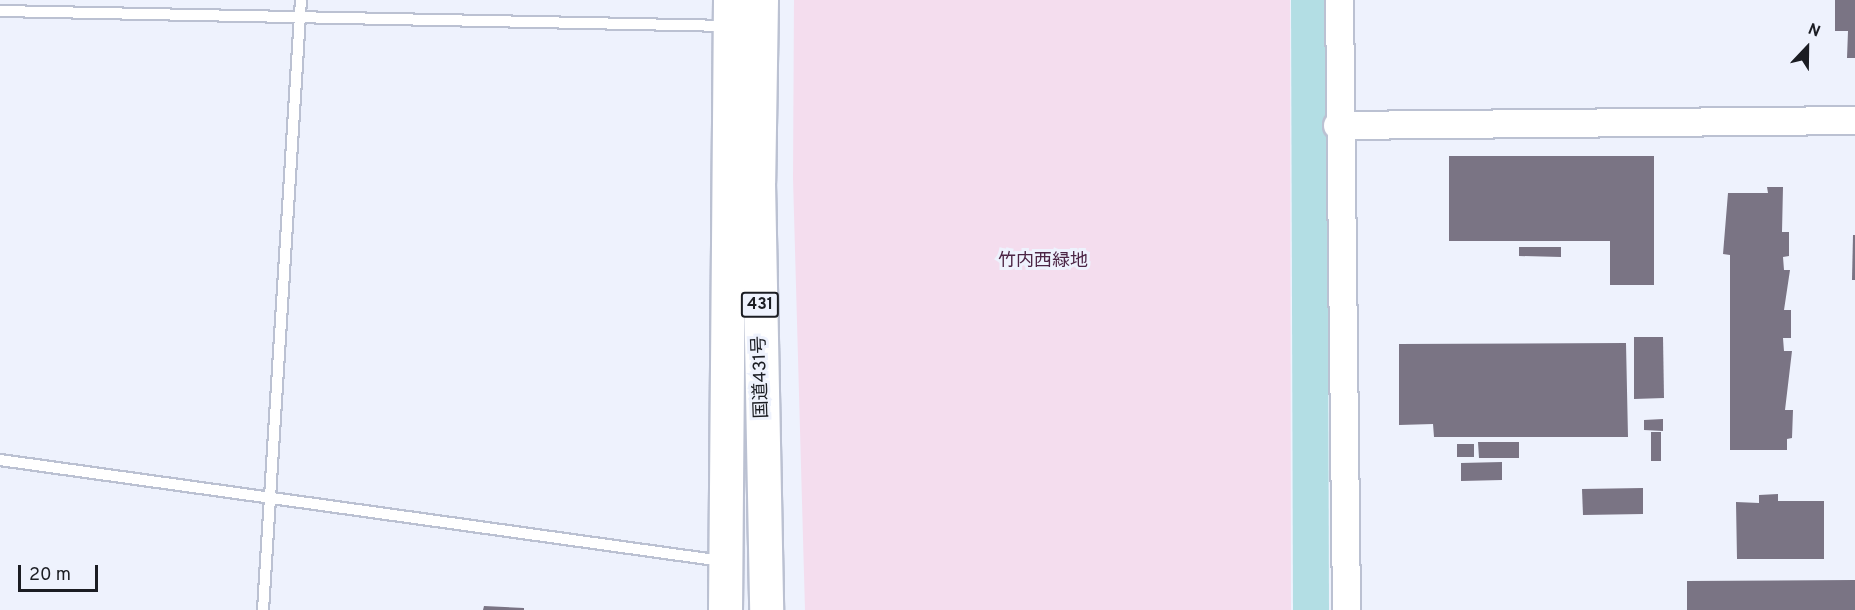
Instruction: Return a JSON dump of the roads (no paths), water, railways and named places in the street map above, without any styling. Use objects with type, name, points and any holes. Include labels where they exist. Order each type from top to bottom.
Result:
[{"type":"highway","name":"国道431号","points":[[761,0],[758,182],[766,610]]},
{"type":"highway","name":"国道431号","points":[[725,610],[730,13]]},
{"type":"street","points":[[1339,0],[1337,125],[1346,610]]},
{"type":"street","points":[[1337,125],[1855,120]]},
{"type":"lane","points":[[263,610],[301,0]]},
{"type":"lane","points":[[0,11],[300,14],[730,13]]},
{"type":"lane","points":[[0,460],[725,561]]},
{"type":"water","points":[[1291,0],[1327,0],[1329,610],[1293,610]]},
{"type":"park label","name":"竹内西緑地","points":[[1043,262]]}]
